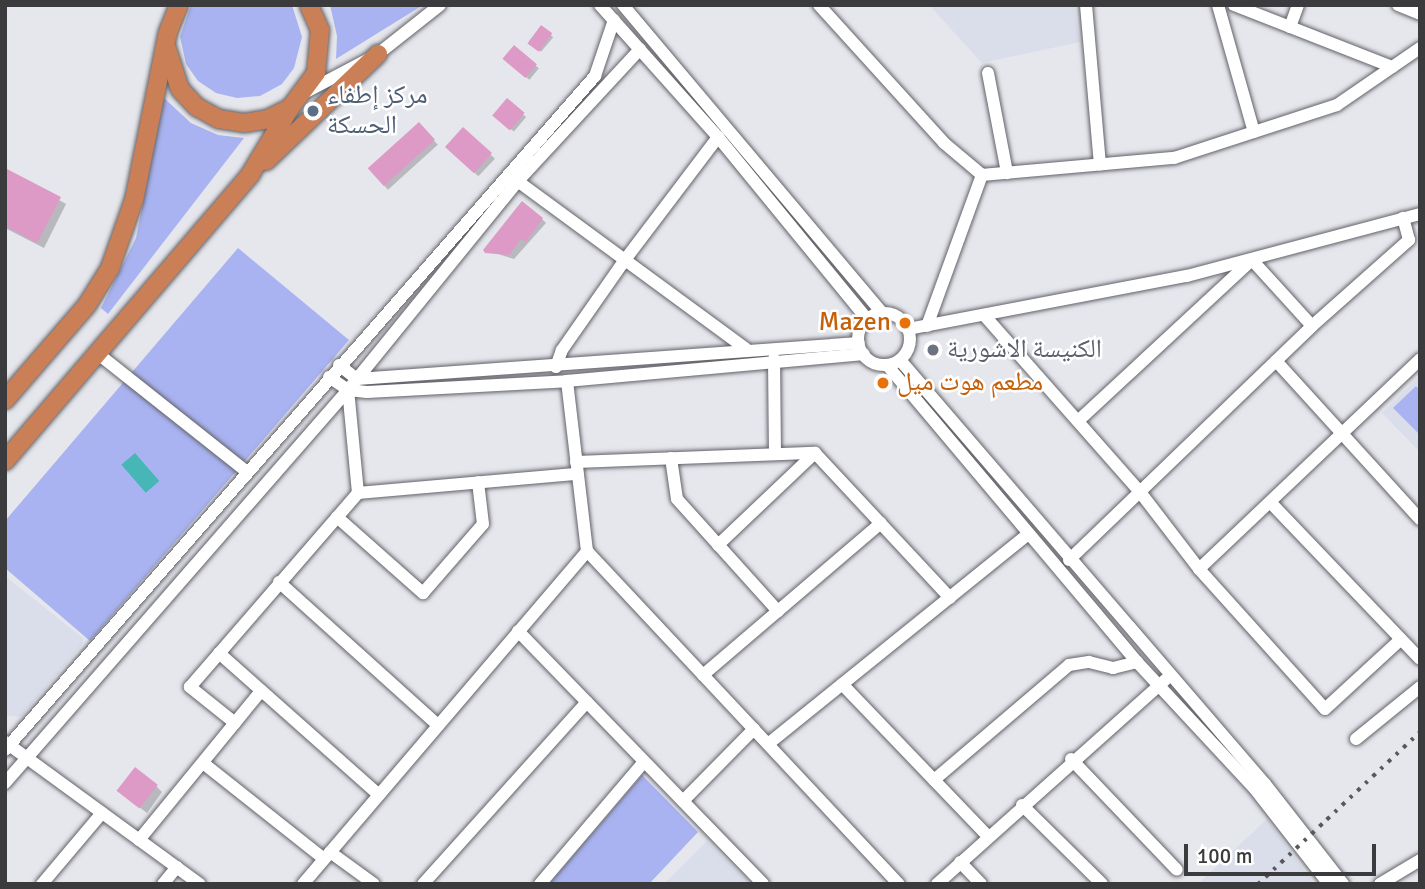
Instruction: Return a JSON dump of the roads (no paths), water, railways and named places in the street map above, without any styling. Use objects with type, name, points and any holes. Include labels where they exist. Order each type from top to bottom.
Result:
[{"type":"highway","points":[[5,400],[88,305],[110,268],[139,181],[168,32],[179,5]]},
{"type":"highway","points":[[250,175],[290,108],[306,92],[321,51],[320,30],[309,5]]},
{"type":"highway","points":[[168,32],[170,66],[180,89],[197,107],[219,119],[244,123],[268,119],[290,108]]},
{"type":"highway","points":[[5,461],[250,175],[378,54]]},
{"type":"street","points":[[306,92],[378,54],[440,5]]},
{"type":"street","points":[[600,5],[718,137],[868,320]]},
{"type":"street","points":[[339,365],[357,379],[556,367],[746,349],[861,349],[874,363],[887,365],[900,360],[910,343],[908,329],[900,319],[883,314],[624,5]]},
{"type":"street","points":[[819,5],[944,143],[982,175],[1174,158],[1337,105],[1420,48]]},
{"type":"street","points":[[1086,5],[1100,164]]},
{"type":"street","points":[[1218,5],[1254,132]]},
{"type":"street","points":[[1234,5],[1392,67]]},
{"type":"street","points":[[1290,27],[1298,5]]},
{"type":"street","points":[[1398,5],[1420,14]]},
{"type":"street","points":[[200,884],[26,757],[7,746],[506,172],[595,76],[614,20]]},
{"type":"street","points":[[5,783],[348,390],[517,182],[640,50]]},
{"type":"street","points":[[988,73],[1007,173]]},
{"type":"street","points":[[556,367],[562,351],[624,261],[718,137]]},
{"type":"street","points":[[506,172],[746,349]]},
{"type":"street","points":[[928,326],[982,175]]},
{"type":"street","points":[[908,329],[1188,276],[1420,214]]},
{"type":"street","points":[[1069,560],[1312,326],[1409,240],[1403,218]]},
{"type":"street","points":[[1252,260],[1312,326]]},
{"type":"street","points":[[1078,421],[1252,260]]},
{"type":"street","points":[[868,320],[883,314]]},
{"type":"street","points":[[984,315],[1140,492],[1199,569],[1325,709],[1401,639]]},
{"type":"street","points":[[861,349],[868,320]]},
{"type":"street","points":[[329,377],[348,390],[567,381],[861,349]]},
{"type":"street","points":[[97,353],[247,472]]},
{"type":"street","points":[[774,359],[775,454]]},
{"type":"street","points":[[1199,569],[1420,359]]},
{"type":"street","points":[[900,360],[1069,560],[1329,884]]},
{"type":"street","points":[[1276,361],[1420,519]]},
{"type":"street","points":[[887,365],[1137,662],[1165,680],[1265,784],[1343,884]]},
{"type":"street","points":[[567,381],[586,551],[899,884]]},
{"type":"street","points":[[348,390],[358,493]]},
{"type":"street","points":[[718,545],[815,453]]},
{"type":"street","points":[[235,723],[190,687],[358,493],[478,482],[671,458],[815,453],[950,598]]},
{"type":"street","points":[[671,458],[677,499],[778,611]]},
{"type":"street","points":[[337,517],[423,593],[483,524],[478,482]]},
{"type":"street","points":[[1270,502],[1420,659]]},
{"type":"street","points":[[703,675],[881,523]]},
{"type":"street","points":[[768,744],[1028,534]]},
{"type":"street","points":[[303,884],[586,551]]},
{"type":"street","points":[[279,582],[438,725]]},
{"type":"street","points":[[518,631],[763,884]]},
{"type":"street","points":[[219,653],[379,795]]},
{"type":"street","points":[[934,780],[1069,665],[1089,662],[1121,667],[1137,662]]},
{"type":"street","points":[[937,884],[1072,759],[1165,680]]},
{"type":"street","points":[[842,684],[988,836]]},
{"type":"street","points":[[1356,739],[1420,687]]},
{"type":"street","points":[[139,840],[261,691]]},
{"type":"street","points":[[423,884],[587,702]]},
{"type":"street","points":[[683,802],[754,729]]},
{"type":"street","points":[[1072,759],[1177,870]]},
{"type":"street","points":[[540,884],[644,762]]},
{"type":"street","points":[[203,763],[327,856],[374,884]]},
{"type":"street","points":[[1022,804],[1102,884]]},
{"type":"street","points":[[41,884],[102,813]]},
{"type":"street","points":[[1380,884],[1420,860]]},
{"type":"street","points":[[960,862],[981,884]]},
{"type":"street","points":[[163,884],[177,867]]},
{"type":"railway","points":[[1258,884],[1420,732]]},
{"type":"place","name":"مركز إطفاء الحسكة","points":[[313,111]]},
{"type":"place","name":"Mazen","points":[[905,323]]},
{"type":"place","name":"الكنيسة الاشورية","points":[[933,350]]},
{"type":"place","name":"مطعم هوت ميل","points":[[883,383]]}]
